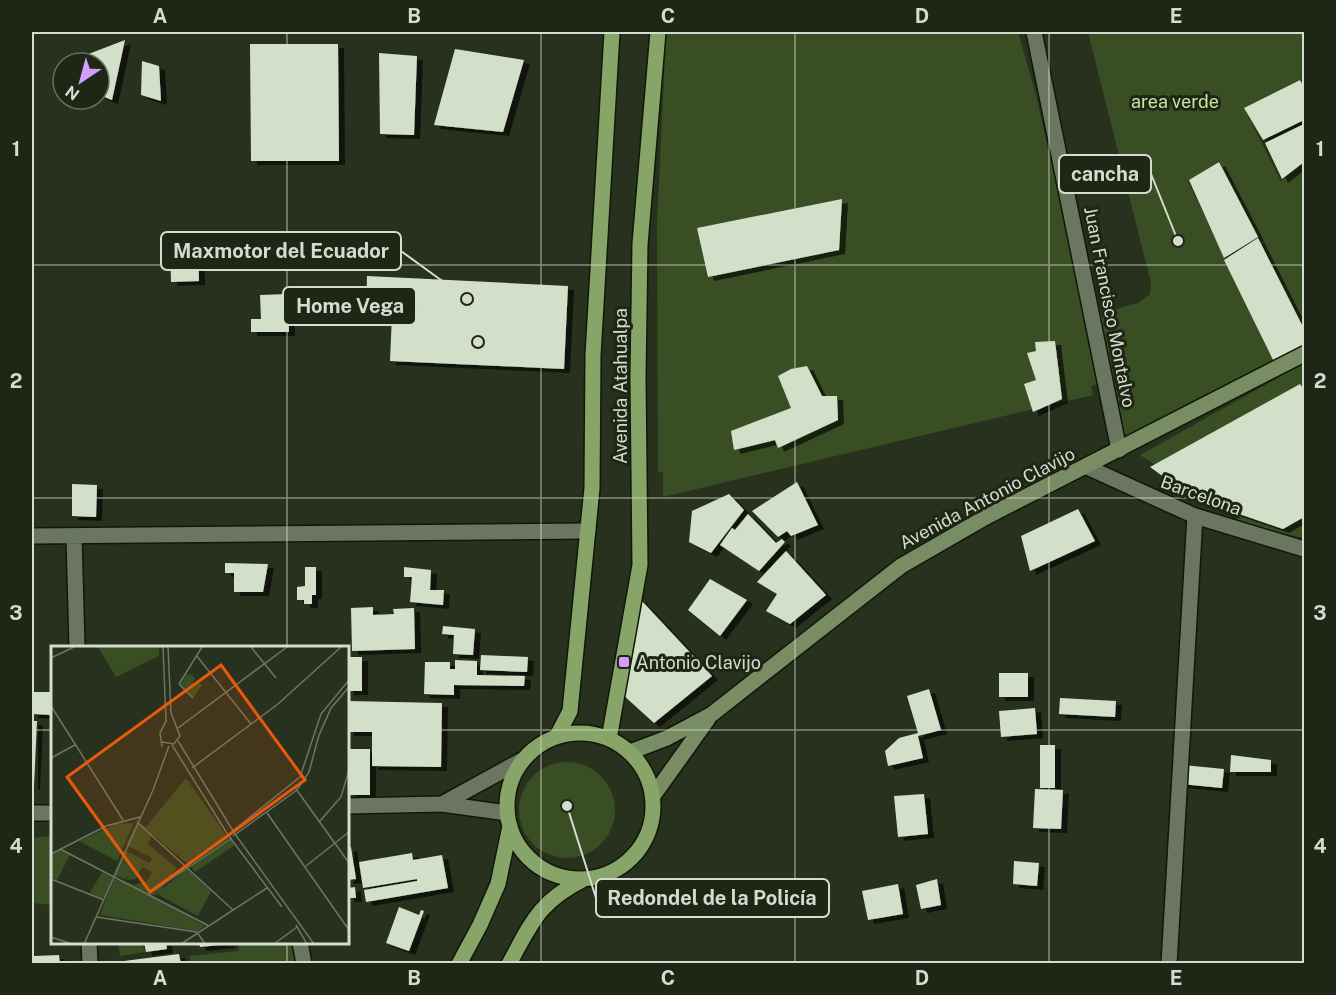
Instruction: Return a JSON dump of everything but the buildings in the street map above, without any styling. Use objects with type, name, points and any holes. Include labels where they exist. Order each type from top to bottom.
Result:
[{"type":"main road","name":"Avenida Atahualpa","points":[[557,736],[570,711],[592,488],[593,355],[612,32]]},
{"type":"main road","name":"Avenida Atahualpa","points":[[609,739],[640,565],[638,377],[640,244],[658,32]]},
{"type":"main road","name":"Avenida Antonio Clavijo","points":[[630,752],[667,738],[712,714],[900,566],[986,517],[1305,354]]},
{"type":"main road","name":"Avenida Antonio Clavijo","points":[[653,796],[712,714]]},
{"type":"main road","points":[[459,963],[480,925],[498,884],[509,820],[507,800],[512,779],[522,760],[538,746],[557,736],[574,733],[609,739],[630,752],[646,773],[653,796],[652,820],[644,843],[629,861],[608,874],[584,879],[561,891],[545,903],[509,963]]},
{"type":"main road","points":[[509,820],[521,848],[538,866],[560,876],[584,879]]},
{"type":"street","name":"Juan Francisco Montalvo","points":[[1034,32],[1119,450]]},
{"type":"street","name":"Barcelona","points":[[1087,467],[1195,516],[1305,549]]},
{"type":"street","points":[[1170,963],[1195,516]]},
{"type":"street","points":[[32,536],[588,531]]},
{"type":"street","points":[[74,536],[77,646]]},
{"type":"street","points":[[441,804],[522,760]]},
{"type":"street","points":[[350,806],[441,804],[509,820]]},
{"type":"street","points":[[32,813],[51,813]]},
{"type":"street","points":[[89,944],[90,963]]},
{"type":"street","points":[[300,944],[304,963]]},
{"type":"green space","name":"area verde","points":[[666,32],[1018,32],[1036,95],[1086,317],[1138,303],[1150,294],[1151,283],[1088,32],[1304,32],[1304,84],[1301,79],[1244,108],[1281,181],[1304,162],[1304,329],[1219,161],[1188,181],[1276,366],[1119,450],[1100,384],[1091,386],[1093,395],[663,497],[663,472],[658,472],[657,223]]},
{"type":"green space","points":[[1304,363],[1304,538],[1248,526],[1140,455]]},
{"type":"green space","points":[[567,762],[585,766],[601,776],[611,792],[615,810],[611,828],[601,844],[585,854],[567,858],[549,854],[533,844],[523,828],[519,810],[523,792],[533,776],[549,766]]},
{"type":"green space","points":[[51,836],[51,905],[32,903],[32,838]]},
{"type":"green space","points":[[118,944],[142,944],[146,952],[120,956]]},
{"type":"green space","points":[[239,944],[294,944],[300,963],[191,963],[189,956],[238,951]]},
{"type":"place","name":"cancha","points":[[1178,241]]},
{"type":"place","name":"Maxmotor del Ecuador","points":[[467,299]]},
{"type":"place","name":"Home Vega","points":[[478,342]]},
{"type":"place","name":"Antonio Clavijo","points":[[624,662]]},
{"type":"place","name":"Redondel de la Policía","points":[[567,806]]}]
